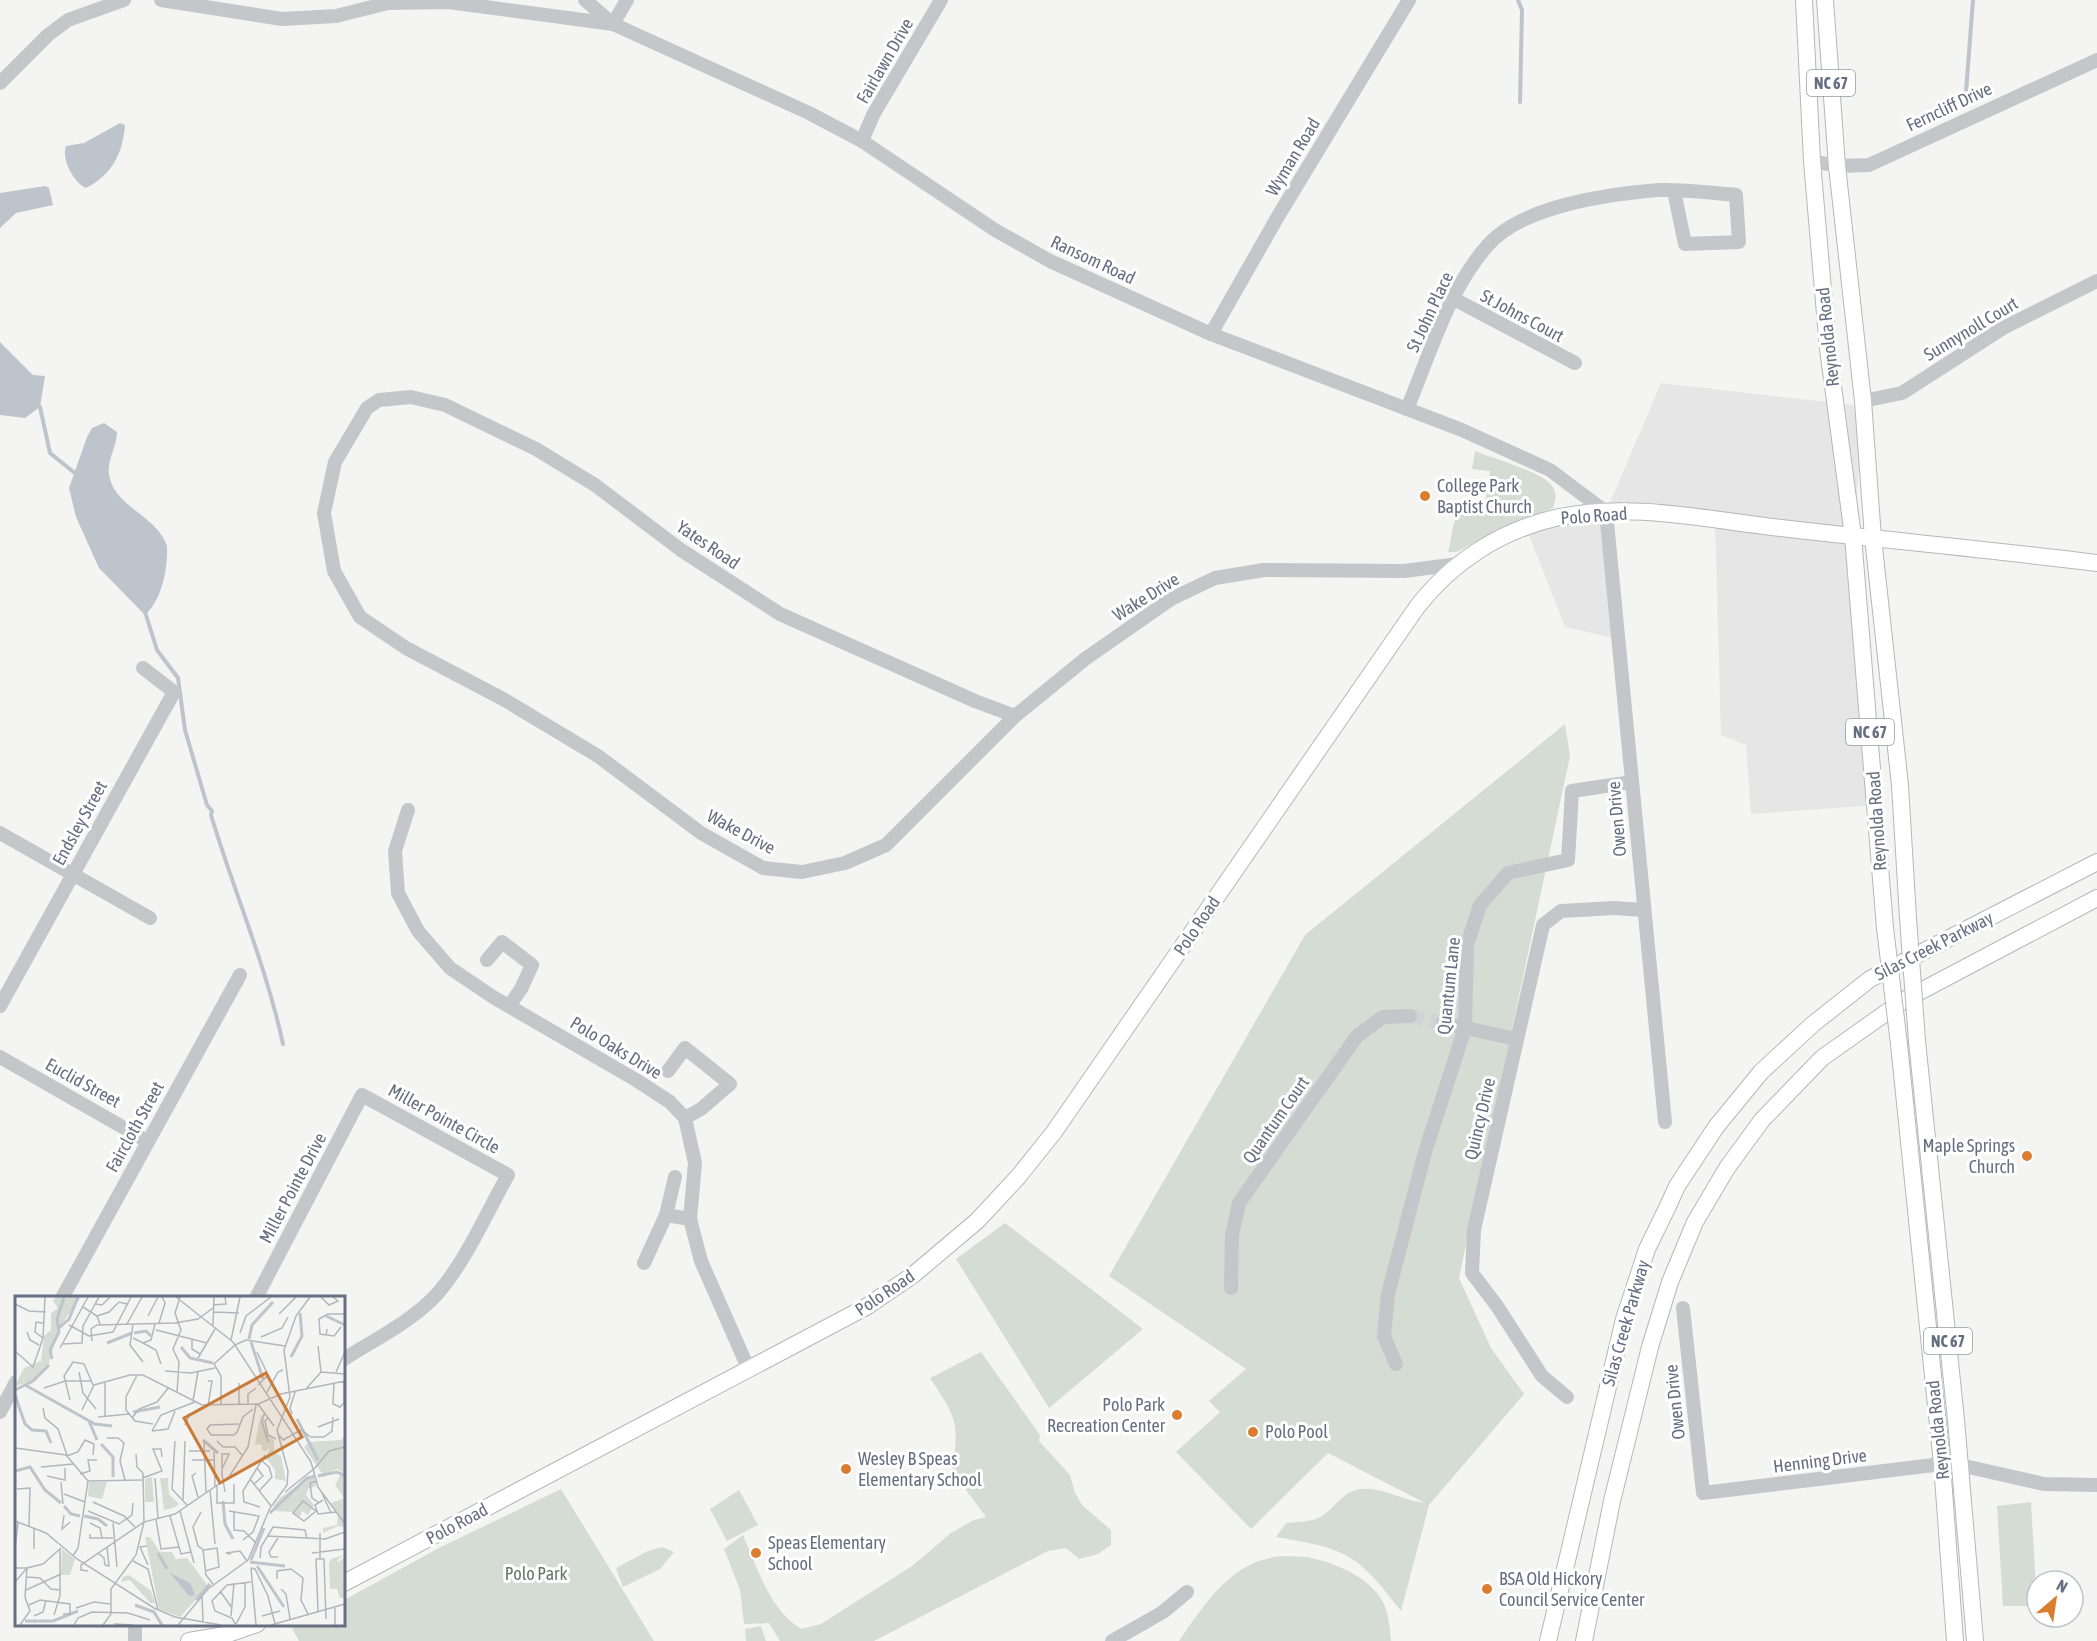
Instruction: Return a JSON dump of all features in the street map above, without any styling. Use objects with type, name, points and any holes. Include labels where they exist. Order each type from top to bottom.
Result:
[{"type":"main road","name":"Reynolda Road","points":[[1804,0],[1812,161],[1828,349],[1853,536],[1885,928],[1942,1464],[1955,1641]]},
{"type":"main road","name":"Reynolda Road","points":[[1825,0],[1837,166],[1863,400],[1873,538],[1900,785],[1917,1041],[1960,1465],[1975,1641]]},
{"type":"main road","name":"Polo Road","points":[[345,1582],[866,1307],[913,1275],[977,1221],[1018,1177],[1054,1132],[1417,607],[1458,564],[1495,540],[1555,518],[1606,512],[1664,514],[2097,563]]},
{"type":"main road","name":"Silas Creek Parkway","points":[[1548,1641],[1627,1309],[1647,1250],[1672,1196],[1716,1126],[1761,1072],[1813,1023],[1870,979],[2097,862]]},
{"type":"main road","name":"Silas Creek Parkway","points":[[1584,1641],[1612,1501],[1650,1347],[1670,1282],[1691,1233],[1727,1168],[1762,1120],[1822,1058],[1904,1000],[2097,898]]},
{"type":"main road","points":[[189,1641],[225,1635],[251,1626]]},
{"type":"street","points":[[0,83],[48,35],[68,20],[124,0]]},
{"type":"street","points":[[161,0],[282,19],[336,16],[388,3],[448,2],[504,7],[613,24],[627,0]]},
{"type":"street","name":"Ransom Road","points":[[585,0],[613,24],[799,108],[862,141],[995,230],[1050,261],[1211,334],[1407,409],[1550,470],[1606,512]]},
{"type":"street","name":"Fairlawn Drive","points":[[862,141],[873,115],[941,0]]},
{"type":"street","name":"Wyman Road","points":[[1211,334],[1276,218],[1409,0]]},
{"type":"street","name":"Ferncliff Drive","points":[[1812,161],[1837,166],[1869,165],[2097,60]]},
{"type":"street","name":"St John Place","points":[[1407,409],[1454,299],[1470,268],[1489,244],[1515,223],[1549,211],[1596,200],[1660,190],[1736,195],[1739,242],[1684,244],[1674,191]]},
{"type":"street","name":"Sunnynoll Court","points":[[1863,400],[1902,393],[2003,328],[2097,281]]},
{"type":"street","name":"St Johns Court","points":[[1454,299],[1575,363]]},
{"type":"street","name":"Yates Road","points":[[390,399],[411,397],[445,405],[536,449],[595,485],[681,550],[780,614],[975,701],[1015,716]]},
{"type":"street","name":"Wake Drive","points":[[390,399],[379,400],[367,408],[335,462],[324,513],[334,571],[360,617],[406,648],[503,699],[598,756],[701,833],[764,868],[802,872],[845,864],[886,844],[1015,716],[1093,653],[1171,599],[1215,578],[1264,570],[1404,571],[1458,564]]},
{"type":"street","name":"Owen Drive","points":[[1606,512],[1665,1122]]},
{"type":"street","name":"Endsley Street","points":[[0,1006],[174,692],[143,668]]},
{"type":"street","name":"Quantum Lane","points":[[1396,1364],[1384,1336],[1388,1294],[1425,1152],[1465,1028],[1467,945],[1480,905],[1508,873],[1568,860],[1572,791],[1632,782]]},
{"type":"street","name":"Polo Oaks Drive","points":[[408,810],[395,851],[398,893],[418,931],[450,968],[509,1006],[636,1080],[670,1102],[685,1118]]},
{"type":"street","points":[[0,833],[150,918]]},
{"type":"street","name":"Quincy Drive","points":[[1567,1397],[1542,1376],[1497,1306],[1472,1273],[1474,1230],[1543,926],[1562,911],[1614,908],[1644,910]]},
{"type":"street","points":[[487,960],[502,942],[532,964],[521,988],[509,1006]]},
{"type":"street","name":"Faircloth Street","points":[[63,1296],[240,975]]},
{"type":"street","name":"Quantum Court","points":[[1231,1288],[1232,1235],[1239,1203],[1357,1036],[1383,1017],[1410,1016]]},
{"type":"street","points":[[1443,1023],[1516,1039]]},
{"type":"street","points":[[668,1071],[685,1048],[730,1084],[701,1109],[685,1118],[695,1162],[690,1219],[701,1261],[749,1370]]},
{"type":"street","name":"Euclid Street","points":[[0,1057],[147,1141]]},
{"type":"street","name":"Miller Pointe Drive","points":[[257,1296],[362,1095]]},
{"type":"street","name":"Miller Pointe Circle","points":[[345,1358],[416,1313],[437,1294],[459,1262],[508,1175],[362,1095]]},
{"type":"street","points":[[644,1263],[666,1215],[675,1177]]},
{"type":"street","points":[[666,1215],[690,1219]]},
{"type":"street","name":"Owen Drive","points":[[1683,1308],[1703,1493]]},
{"type":"street","points":[[0,1412],[15,1384]]},
{"type":"street","name":"Henning Drive","points":[[1703,1493],[1942,1464],[1960,1465],[2044,1484],[2097,1485]]},
{"type":"street","points":[[1112,1641],[1163,1612],[1187,1592]]},
{"type":"shaded area","points":[[120,123],[125,125],[119,154],[103,177],[86,188],[77,181],[67,164],[66,146],[84,143]]},
{"type":"shaded area","points":[[45,186],[49,188],[53,205],[16,213],[0,228],[0,193]]},
{"type":"shaded area","points":[[0,342],[33,375],[45,376],[40,407],[25,418],[0,415]]},
{"type":"shaded area","points":[[1661,383],[1853,405],[1861,445],[1853,536],[1877,805],[1751,814],[1746,745],[1721,735],[1715,520],[1606,512]]},
{"type":"shaded area","points":[[104,423],[117,432],[109,469],[112,485],[126,503],[154,526],[162,535],[167,546],[163,583],[156,601],[145,615],[99,568],[76,517],[69,488],[87,437],[92,428]]},
{"type":"shaded area","points":[[1606,512],[1618,639],[1565,627],[1526,527]]},
{"type":"green space","points":[[1475,451],[1538,475],[1552,486],[1555,491],[1555,503],[1553,508],[1505,526],[1457,552],[1448,552],[1453,526],[1458,516],[1464,513],[1484,511],[1490,471],[1472,469]]},
{"type":"green space","points":[[1565,724],[1570,756],[1459,1278],[1491,1348],[1524,1394],[1429,1505],[1401,1611],[1373,1577],[1349,1557],[1320,1546],[1276,1537],[1286,1523],[1318,1518],[1354,1490],[1377,1490],[1425,1503],[1328,1453],[1251,1529],[1176,1452],[1220,1412],[1209,1401],[1246,1369],[1109,1276],[1305,935]]},
{"type":"green space","points":[[1005,1223],[1143,1329],[1049,1408],[956,1259]]},
{"type":"green space","points":[[981,1352],[1040,1435],[1039,1441],[1070,1475],[1075,1493],[1082,1505],[1111,1530],[1111,1545],[1098,1554],[1079,1559],[1066,1548],[1048,1551],[874,1641],[780,1641],[769,1623],[744,1624],[740,1590],[724,1549],[743,1535],[773,1599],[790,1621],[801,1629],[821,1624],[912,1566],[951,1533],[974,1520],[986,1517],[952,1471],[956,1442],[954,1421],[946,1402],[930,1378]]},
{"type":"green space","name":"Polo Park","points":[[561,1489],[654,1641],[299,1641],[292,1628],[296,1626],[345,1626],[345,1599],[439,1548]]},
{"type":"green space","points":[[739,1490],[758,1525],[727,1541],[710,1509]]},
{"type":"green space","points":[[2031,1502],[2035,1569],[2025,1569],[2025,1606],[2003,1606],[1997,1506]]},
{"type":"green space","points":[[662,1547],[674,1552],[660,1569],[623,1587],[616,1568],[648,1551]]},
{"type":"green space","points":[[1274,1557],[1307,1557],[1342,1568],[1373,1589],[1381,1598],[1386,1609],[1391,1641],[1179,1641],[1217,1590],[1241,1570]]},
{"type":"green space","points":[[761,1626],[766,1641],[746,1641],[745,1629]]},
{"type":"waterway","points":[[1518,0],[1522,10],[1520,102]]},
{"type":"waterway","points":[[1965,105],[1973,0]]},
{"type":"waterway","points":[[36,405],[40,407],[50,453],[76,474]]},
{"type":"waterway","points":[[145,612],[157,650],[178,678],[185,730],[207,805],[212,811],[211,815],[220,844],[259,957],[283,1044]]},
{"type":"tunnel","points":[[1410,1016],[1443,1023]]},
{"type":"place","name":"College Park Baptist Church","points":[[1425,496]]},
{"type":"place","name":"Maple Springs Church","points":[[2027,1156]]},
{"type":"place","name":"Polo Park Recreation Center","points":[[1177,1415]]},
{"type":"place","name":"Polo Pool","points":[[1253,1432]]},
{"type":"place","name":"Wesley B Speas Elementary School","points":[[846,1469]]},
{"type":"place","name":"Speas Elementary School","points":[[756,1553]]},
{"type":"place","name":"BSA Old Hickory Council Service Center","points":[[1487,1589]]}]
